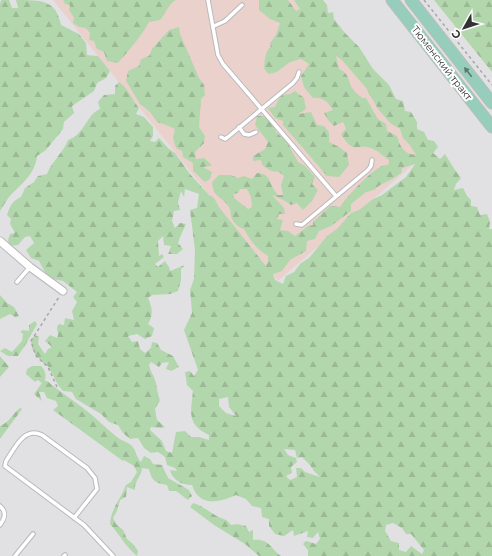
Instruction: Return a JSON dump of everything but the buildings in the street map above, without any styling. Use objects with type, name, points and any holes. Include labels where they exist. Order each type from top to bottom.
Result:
[{"type":"main road","name":"Тюменский тракт","points":[[392,0],[492,127]]},
{"type":"main road","name":"Тюменский тракт","points":[[410,0],[492,103]]},
{"type":"street","points":[[0,241],[30,267],[63,291]]},
{"type":"lane","points":[[208,0],[214,26],[218,55],[223,64],[336,196]]},
{"type":"lane","points":[[214,26],[225,21],[242,5]]},
{"type":"lane","points":[[221,137],[225,139],[262,109],[297,78],[299,72]]},
{"type":"lane","points":[[239,127],[244,134],[250,135],[256,132]]},
{"type":"lane","points":[[296,224],[302,225],[368,170],[371,166],[372,160]]},
{"type":"lane","points":[[17,282],[30,267]]},
{"type":"lane","points":[[74,518],[97,489],[95,478],[87,468],[42,435],[36,432],[26,434],[6,461],[5,466],[9,470],[74,518],[84,525],[113,556]]},
{"type":"lane","points":[[0,506],[4,512],[5,518],[0,525]]},
{"type":"lane","points":[[15,556],[34,534]]},
{"type":"path","points":[[424,0],[492,85]]},
{"type":"path","points":[[57,387],[48,367],[36,356],[31,341],[63,291]]},
{"type":"shaded area","points":[[53,0],[294,0],[422,157],[278,281]]},
{"type":"green space","points":[[1,0],[9,0],[12,8],[18,8],[16,0],[40,1],[51,6],[56,11],[61,25],[79,34],[86,43],[87,55],[98,56],[110,71],[106,78],[97,83],[94,91],[72,106],[74,113],[64,122],[63,129],[46,150],[37,156],[36,163],[30,174],[9,197],[0,211],[0,4]]},
{"type":"green space","points":[[63,0],[176,0],[171,4],[160,20],[149,22],[139,38],[118,63],[107,61],[104,52],[97,49],[94,41],[89,40],[90,33],[86,28],[79,27],[73,23],[74,18],[69,10],[70,5],[65,4]]},
{"type":"green space","points":[[259,0],[288,0],[296,11],[300,9],[294,0],[323,0],[327,5],[328,13],[333,12],[334,19],[359,47],[373,69],[389,85],[396,99],[403,101],[405,111],[411,112],[417,122],[417,129],[424,132],[428,140],[434,141],[438,147],[433,153],[440,159],[445,154],[461,178],[456,184],[454,190],[463,188],[471,200],[471,206],[477,207],[480,215],[487,214],[490,222],[489,229],[492,229],[492,556],[308,556],[308,550],[303,544],[306,541],[316,544],[320,539],[318,532],[313,538],[307,537],[308,531],[294,536],[293,530],[284,536],[275,534],[269,526],[269,519],[262,517],[261,508],[252,506],[246,499],[236,495],[216,501],[205,500],[199,497],[192,485],[181,483],[173,477],[170,470],[177,471],[175,468],[167,465],[165,457],[158,452],[151,453],[144,448],[138,438],[130,439],[123,433],[118,425],[109,422],[101,414],[76,399],[72,392],[63,391],[58,385],[48,366],[35,354],[32,348],[31,340],[35,335],[39,337],[38,344],[45,354],[48,349],[52,347],[45,341],[50,335],[57,338],[57,327],[59,324],[64,325],[65,318],[74,320],[72,311],[77,302],[73,297],[77,292],[63,281],[48,278],[39,261],[31,258],[26,250],[34,243],[30,236],[25,237],[18,245],[9,246],[8,240],[10,234],[15,233],[10,224],[11,219],[7,215],[12,204],[15,200],[21,197],[25,188],[34,182],[38,176],[47,174],[68,140],[74,137],[91,116],[100,109],[98,102],[104,95],[115,94],[115,86],[119,82],[125,87],[139,108],[136,114],[144,117],[153,127],[153,136],[150,141],[155,142],[159,138],[175,153],[190,174],[209,195],[214,198],[219,207],[266,266],[268,256],[254,244],[244,229],[234,222],[230,208],[216,194],[212,182],[219,175],[231,175],[238,178],[244,176],[252,179],[257,173],[261,173],[267,176],[278,195],[283,195],[281,185],[284,176],[279,172],[271,171],[262,165],[261,160],[253,161],[253,156],[265,149],[268,142],[255,125],[257,116],[264,116],[273,125],[276,132],[287,142],[298,162],[305,166],[315,177],[312,184],[318,190],[312,201],[303,210],[297,203],[291,205],[272,195],[284,208],[285,214],[279,214],[277,219],[283,220],[280,230],[288,231],[295,236],[308,226],[313,225],[313,222],[330,206],[340,207],[366,178],[378,168],[388,165],[389,160],[375,150],[367,147],[352,147],[349,145],[341,134],[346,129],[343,122],[334,126],[328,120],[324,113],[333,110],[331,107],[322,99],[313,98],[304,87],[301,76],[309,64],[301,59],[290,62],[277,72],[268,74],[264,68],[266,56],[271,46],[270,43],[276,35],[280,23],[270,19],[259,10]],"holes":[[[336,56],[341,59],[366,88],[378,109],[390,123],[400,129],[403,138],[416,155],[408,153],[403,149],[397,136],[387,131],[386,124],[378,119],[366,98],[362,98],[355,91],[346,74],[339,69]],[[415,164],[406,177],[382,195],[373,199],[359,210],[351,213],[337,229],[327,236],[309,258],[301,263],[294,272],[286,276],[283,284],[275,280],[273,274],[282,271],[290,260],[306,251],[307,241],[315,239],[319,231],[331,226],[351,211],[351,204],[366,192],[374,190],[401,173],[402,168]],[[185,189],[199,194],[197,208],[190,210],[195,250],[194,279],[190,290],[192,313],[184,330],[198,370],[194,376],[190,371],[185,372],[187,385],[193,391],[191,411],[193,422],[202,431],[209,435],[209,440],[199,437],[191,437],[185,431],[176,432],[172,453],[166,451],[162,441],[150,430],[151,427],[165,427],[157,420],[155,409],[160,400],[155,380],[149,365],[151,362],[159,367],[162,363],[169,362],[166,369],[171,371],[179,367],[173,356],[161,350],[157,343],[152,342],[151,348],[145,353],[140,349],[138,341],[132,342],[128,336],[137,334],[145,339],[152,336],[154,328],[148,324],[152,311],[148,298],[152,295],[170,294],[178,291],[181,280],[181,269],[185,265],[170,271],[165,261],[158,267],[155,264],[164,257],[162,254],[159,256],[158,241],[163,236],[164,245],[171,246],[168,254],[177,254],[183,249],[178,243],[186,224],[180,223],[175,228],[172,221],[174,211],[180,210],[178,202],[181,191],[184,197]],[[240,189],[247,189],[251,197],[252,207],[248,209],[234,198],[233,194],[238,193]],[[228,397],[229,407],[236,416],[226,413],[219,406],[219,399]],[[284,449],[295,450],[297,458],[302,457],[320,477],[305,472],[301,468],[296,468],[297,477],[290,480],[286,476],[292,473],[291,467],[297,462],[296,458],[288,455]],[[393,523],[402,528],[406,534],[411,534],[424,550],[422,554],[411,546],[406,552],[399,550],[399,543],[391,541],[385,531],[386,525]]]},
{"type":"green space","points":[[434,0],[492,0],[492,72]]},
{"type":"green space","points":[[179,27],[180,34],[199,78],[204,85],[205,95],[201,99],[199,127],[205,136],[204,143],[195,152],[196,159],[204,158],[212,165],[203,167],[212,172],[210,179],[205,182],[193,171],[193,163],[183,157],[182,151],[176,148],[173,138],[175,129],[157,122],[150,112],[140,104],[126,81],[128,71],[139,66],[141,59],[149,56],[152,49],[169,30]]},
{"type":"green space","points":[[295,91],[304,98],[306,109],[298,114],[311,112],[317,125],[324,126],[329,132],[329,142],[347,153],[349,165],[339,177],[327,176],[283,125],[283,121],[275,118],[268,108],[275,107],[281,95],[290,94]]},
{"type":"green space","points":[[0,295],[7,303],[14,307],[19,316],[15,317],[10,314],[0,319]]},
{"type":"green space","points":[[35,321],[37,324],[18,356],[8,356],[0,351],[5,348],[12,352],[22,341],[23,334],[20,332],[23,330],[29,331],[29,325]]},
{"type":"green space","points":[[0,356],[9,367],[0,377]]},
{"type":"green space","points":[[32,366],[41,366],[44,369],[46,376],[45,381],[92,415],[110,432],[131,445],[141,462],[144,456],[150,459],[153,464],[162,465],[168,478],[189,490],[192,496],[188,500],[176,491],[169,491],[167,485],[153,479],[149,469],[142,468],[135,490],[127,487],[126,497],[120,500],[113,518],[116,524],[123,530],[127,539],[138,551],[137,556],[110,524],[114,508],[126,485],[131,482],[137,472],[134,466],[124,460],[123,461],[53,410],[58,406],[56,401],[47,398],[44,392],[39,392],[42,401],[34,394],[42,383],[38,380],[35,382],[26,374],[27,369]]},
{"type":"green space","points":[[20,408],[22,409],[0,439],[0,426]]},
{"type":"green space","points":[[193,503],[229,522],[231,525],[237,524],[246,526],[249,532],[253,530],[253,540],[266,542],[281,556],[259,556],[245,544],[214,525],[190,507]]}]
